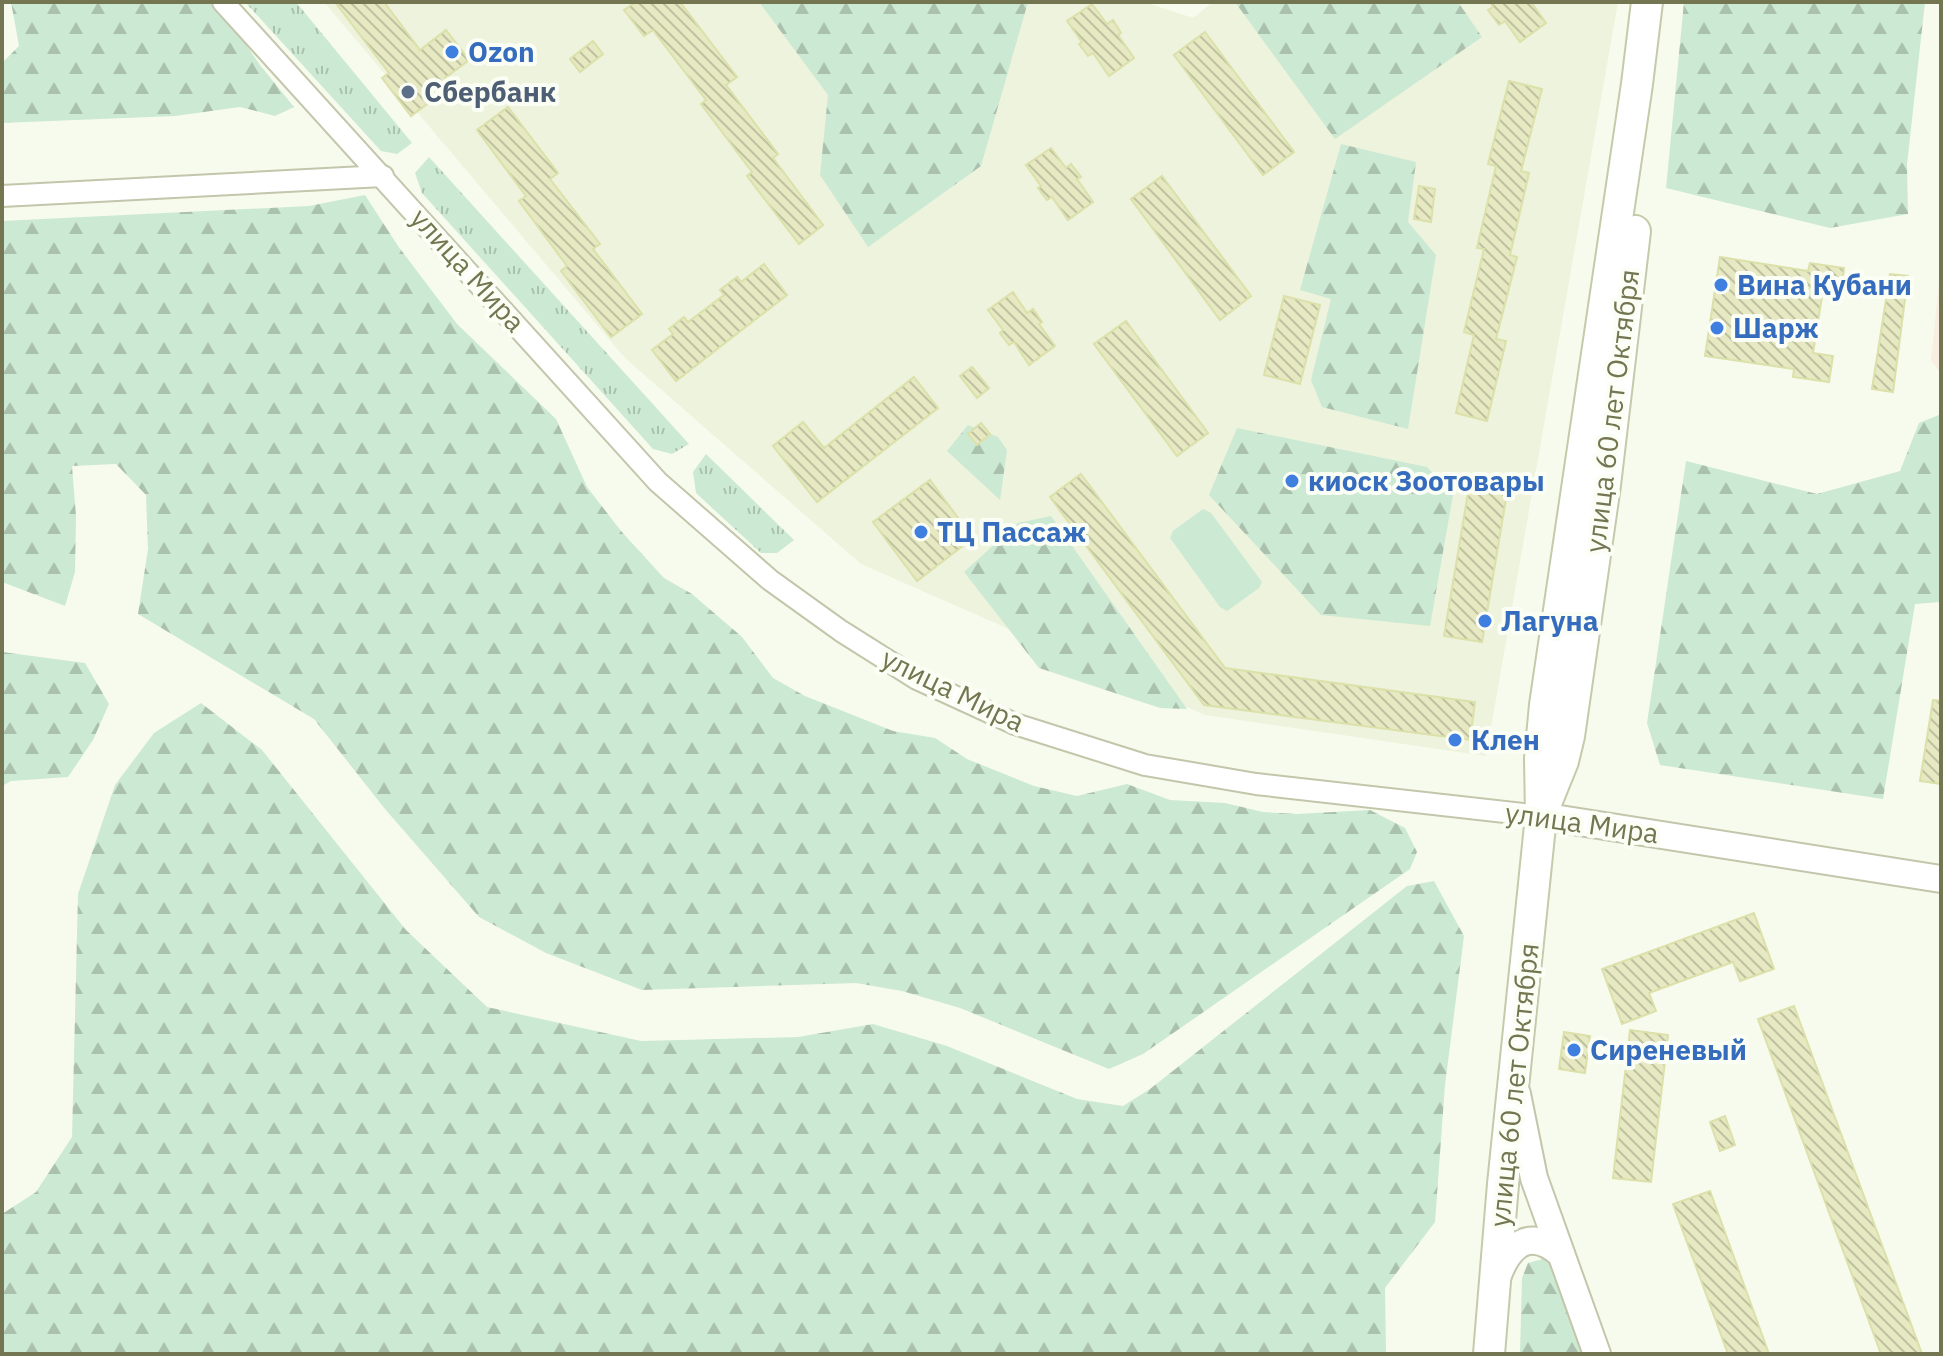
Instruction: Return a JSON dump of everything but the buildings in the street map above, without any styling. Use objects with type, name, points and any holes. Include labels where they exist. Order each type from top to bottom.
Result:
[{"type":"main road","name":"улица 60 лет Октября","points":[[1645,85],[1647,2]]},
{"type":"main road","name":"улица 60 лет Октября","points":[[1489,1354],[1503,1184],[1541,816],[1563,761],[1569,736],[1591,483],[1645,85],[1663,2]]},
{"type":"street","name":"улица Мира","points":[[223,2],[658,482],[770,580],[841,631],[917,679],[1015,724],[1145,765],[1256,784],[1541,816],[1941,879]]},
{"type":"street","points":[[2,196],[383,176]]},
{"type":"street","points":[[1514,1074],[1534,1178],[1597,1354]]},
{"type":"street","points":[[1503,1184],[1510,1170],[1520,1165],[1534,1178]]},
{"type":"street","points":[[1495,1285],[1505,1256],[1519,1245],[1535,1240],[1549,1244],[1561,1254]]},
{"type":"shaded area","points":[[324,2],[1144,2],[1193,18],[1213,2],[1618,2],[1486,756],[1205,715],[861,564],[625,358]]},
{"type":"shaded area","points":[[1941,262],[1941,374],[1931,360]]},
{"type":"green space","points":[[11,2],[217,2],[260,65],[294,107],[275,116],[240,107],[175,116],[2,123],[2,63],[19,46]]},
{"type":"green space","points":[[245,2],[296,2],[412,143],[397,154],[381,151]]},
{"type":"green space","points":[[759,2],[1028,2],[981,166],[868,247],[820,175],[828,95]]},
{"type":"green space","points":[[1235,2],[1458,2],[1482,37],[1335,139]]},
{"type":"green space","points":[[1684,2],[1925,2],[1907,165],[1908,214],[1830,228],[1666,188]]},
{"type":"green space","points":[[1341,144],[1416,162],[1408,222],[1436,255],[1408,429],[1322,407],[1311,380],[1331,299],[1300,290]]},
{"type":"green space","points":[[429,157],[689,444],[672,454],[653,449],[422,193],[415,173]]},
{"type":"green space","points":[[365,195],[398,246],[457,324],[556,419],[587,487],[621,531],[664,578],[692,594],[742,637],[773,678],[805,696],[893,731],[935,738],[967,759],[1034,786],[1077,796],[1127,784],[1170,800],[1225,803],[1263,812],[1297,814],[1370,810],[1405,828],[1417,852],[1410,869],[1143,1054],[1109,1069],[960,1008],[902,991],[856,983],[642,990],[546,953],[479,917],[385,809],[314,719],[138,614],[148,549],[146,495],[116,464],[72,466],[76,516],[75,572],[65,606],[2,582],[2,221],[309,206]]},
{"type":"green space","points":[[1941,414],[1941,602],[1915,604],[1883,799],[1660,765],[1647,723],[1686,461],[1817,494],[1900,471],[1919,423]]},
{"type":"green space","points":[[968,425],[998,437],[1007,450],[1000,500],[947,451]]},
{"type":"green space","points":[[1237,428],[1427,467],[1453,495],[1430,626],[1321,615],[1209,495]]},
{"type":"green space","points":[[706,454],[794,540],[777,553],[761,553],[696,493],[693,472]]},
{"type":"green space","points":[[1203,509],[1211,513],[1262,582],[1259,588],[1227,611],[1220,607],[1170,538],[1173,531]]},
{"type":"green space","points":[[1051,516],[1187,709],[1160,708],[1039,668],[964,572],[1018,523]]},
{"type":"green space","points":[[2,652],[85,663],[109,704],[93,740],[68,777],[11,781],[2,786]]},
{"type":"green space","points":[[201,703],[262,750],[406,930],[487,1007],[641,1041],[798,1037],[873,1024],[947,1046],[1077,1099],[1123,1106],[1150,1089],[1407,886],[1434,881],[1464,936],[1445,1085],[1435,1222],[1385,1288],[1386,1354],[2,1354],[2,1214],[36,1192],[72,1137],[78,894],[115,785],[154,733]]},
{"type":"green space","points":[[1546,1258],[1555,1266],[1584,1354],[1520,1354],[1522,1278],[1528,1263]]},
{"type":"place","name":"Ozon","points":[[452,52]]},
{"type":"place","name":"Сбербанк","points":[[408,92]]},
{"type":"place","name":"Вина Кубани","points":[[1721,285]]},
{"type":"place","name":"Шарж","points":[[1717,328]]},
{"type":"place","name":"киоск Зоотовары","points":[[1292,481]]},
{"type":"place","name":"ТЦ Пассаж","points":[[921,532]]},
{"type":"place","name":"Лагуна","points":[[1485,621]]},
{"type":"place","name":"Клен","points":[[1455,740]]},
{"type":"place","name":"Сиреневый","points":[[1574,1050]]}]
